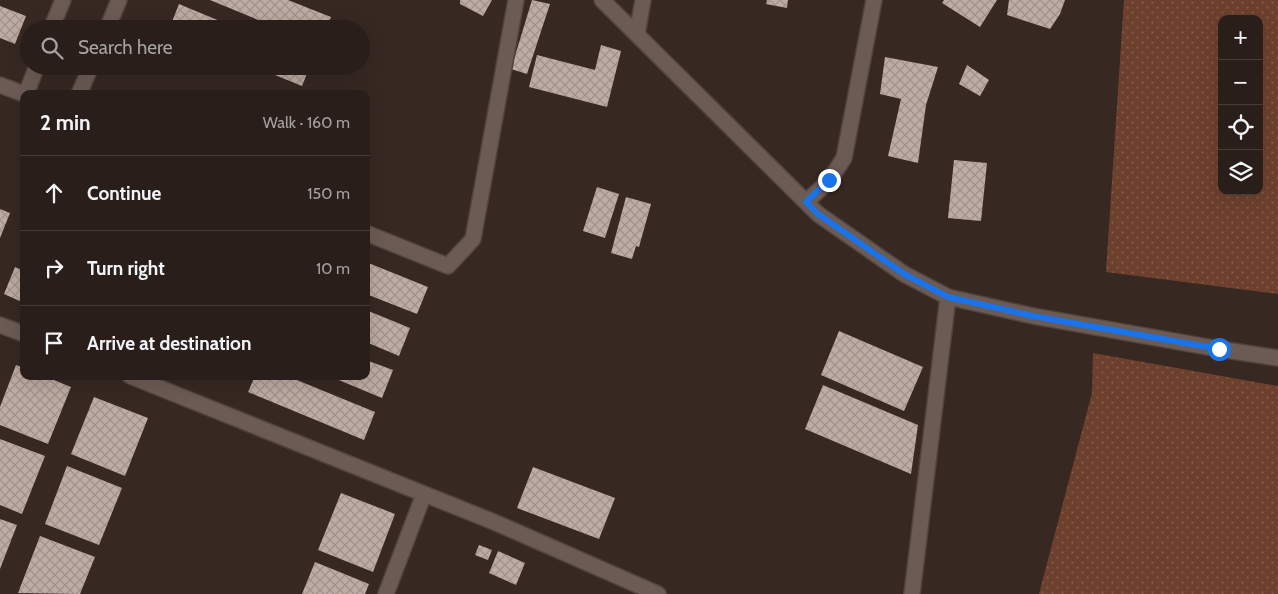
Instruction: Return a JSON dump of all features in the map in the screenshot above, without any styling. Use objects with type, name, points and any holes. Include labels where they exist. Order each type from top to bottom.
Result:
[{"type":"street","points":[[54,20],[62,0]]},
{"type":"street","points":[[111,20],[119,0]]},
{"type":"street","points":[[370,235],[448,266],[473,239],[516,0]]},
{"type":"street","points":[[602,0],[818,214],[904,274],[948,297],[1033,316],[1209,348],[1278,358]]},
{"type":"street","points":[[637,34],[643,0]]},
{"type":"street","points":[[806,202],[829,180],[844,158],[874,0]]},
{"type":"street","points":[[27,90],[33,75]]},
{"type":"street","points":[[81,90],[87,75]]},
{"type":"street","points":[[0,85],[20,92]]},
{"type":"street","points":[[912,594],[948,297]]},
{"type":"street","points":[[0,325],[20,332]]},
{"type":"street","points":[[140,380],[494,522],[658,594]]},
{"type":"street","points":[[386,594],[424,494]]},
{"type":"shaded area","points":[[1124,0],[1278,0],[1278,294],[1106,272]]},
{"type":"shaded area","points":[[1093,353],[1278,386],[1278,594],[1039,594],[1092,393]]},
{"type":"building","points":[[210,0],[288,0],[331,17],[330,20],[258,20]]},
{"type":"building","points":[[460,0],[492,0],[483,16],[460,4]]},
{"type":"building","points":[[532,0],[550,4],[527,74],[511,69]]},
{"type":"building","points":[[767,0],[788,0],[787,8],[766,4]]},
{"type":"building","points":[[944,0],[997,0],[980,27],[942,3]]},
{"type":"building","points":[[1009,0],[1065,0],[1060,14],[1050,29],[1007,15]]},
{"type":"building","points":[[179,4],[217,20],[173,20]]},
{"type":"building","points":[[0,6],[26,16],[24,20],[20,20],[20,31],[15,44],[0,38]]},
{"type":"building","points":[[601,45],[621,51],[607,107],[529,87],[537,55],[595,70]]},
{"type":"building","points":[[885,57],[938,67],[926,105],[918,163],[888,156],[901,99],[880,94]]},
{"type":"building","points":[[967,65],[989,80],[980,96],[959,84]]},
{"type":"building","points":[[275,75],[306,75],[302,86]]},
{"type":"building","points":[[954,160],[987,163],[981,221],[948,218]]},
{"type":"building","points":[[597,187],[619,194],[605,238],[583,231]]},
{"type":"building","points":[[626,197],[651,204],[639,247],[636,246],[632,259],[611,253]]},
{"type":"building","points":[[0,209],[10,213],[0,238]]},
{"type":"building","points":[[370,264],[428,287],[417,314],[370,296]]},
{"type":"building","points":[[15,267],[20,269],[20,301],[4,294]]},
{"type":"building","points":[[370,312],[410,328],[399,356],[370,344]]},
{"type":"building","points":[[839,331],[923,367],[904,411],[821,375]]},
{"type":"building","points":[[370,361],[393,370],[382,398],[339,380],[370,380]]},
{"type":"building","points":[[16,365],[20,366],[20,380],[54,380],[71,387],[48,444],[0,425],[0,407]]},
{"type":"building","points":[[253,380],[297,380],[375,412],[364,440],[248,392]]},
{"type":"building","points":[[823,385],[918,425],[911,474],[805,429]]},
{"type":"building","points":[[94,397],[148,418],[125,476],[71,454]]},
{"type":"building","points":[[0,439],[45,456],[22,514],[0,505]]},
{"type":"building","points":[[67,466],[122,488],[99,545],[45,524]]},
{"type":"building","points":[[533,467],[615,498],[599,539],[517,508]]},
{"type":"building","points":[[341,493],[395,514],[373,572],[318,550]]},
{"type":"building","points":[[0,519],[17,525],[0,569]]},
{"type":"building","points":[[40,536],[95,557],[80,594],[18,593]]},
{"type":"building","points":[[479,545],[492,550],[488,560],[475,555]]},
{"type":"building","points":[[498,551],[525,563],[516,585],[489,573]]},
{"type":"building","points":[[315,562],[369,584],[365,594],[302,594]]},
{"type":"route","points":[[829,180],[806,202],[818,214],[904,274],[948,297],[1033,316],[1219,349]]}]
